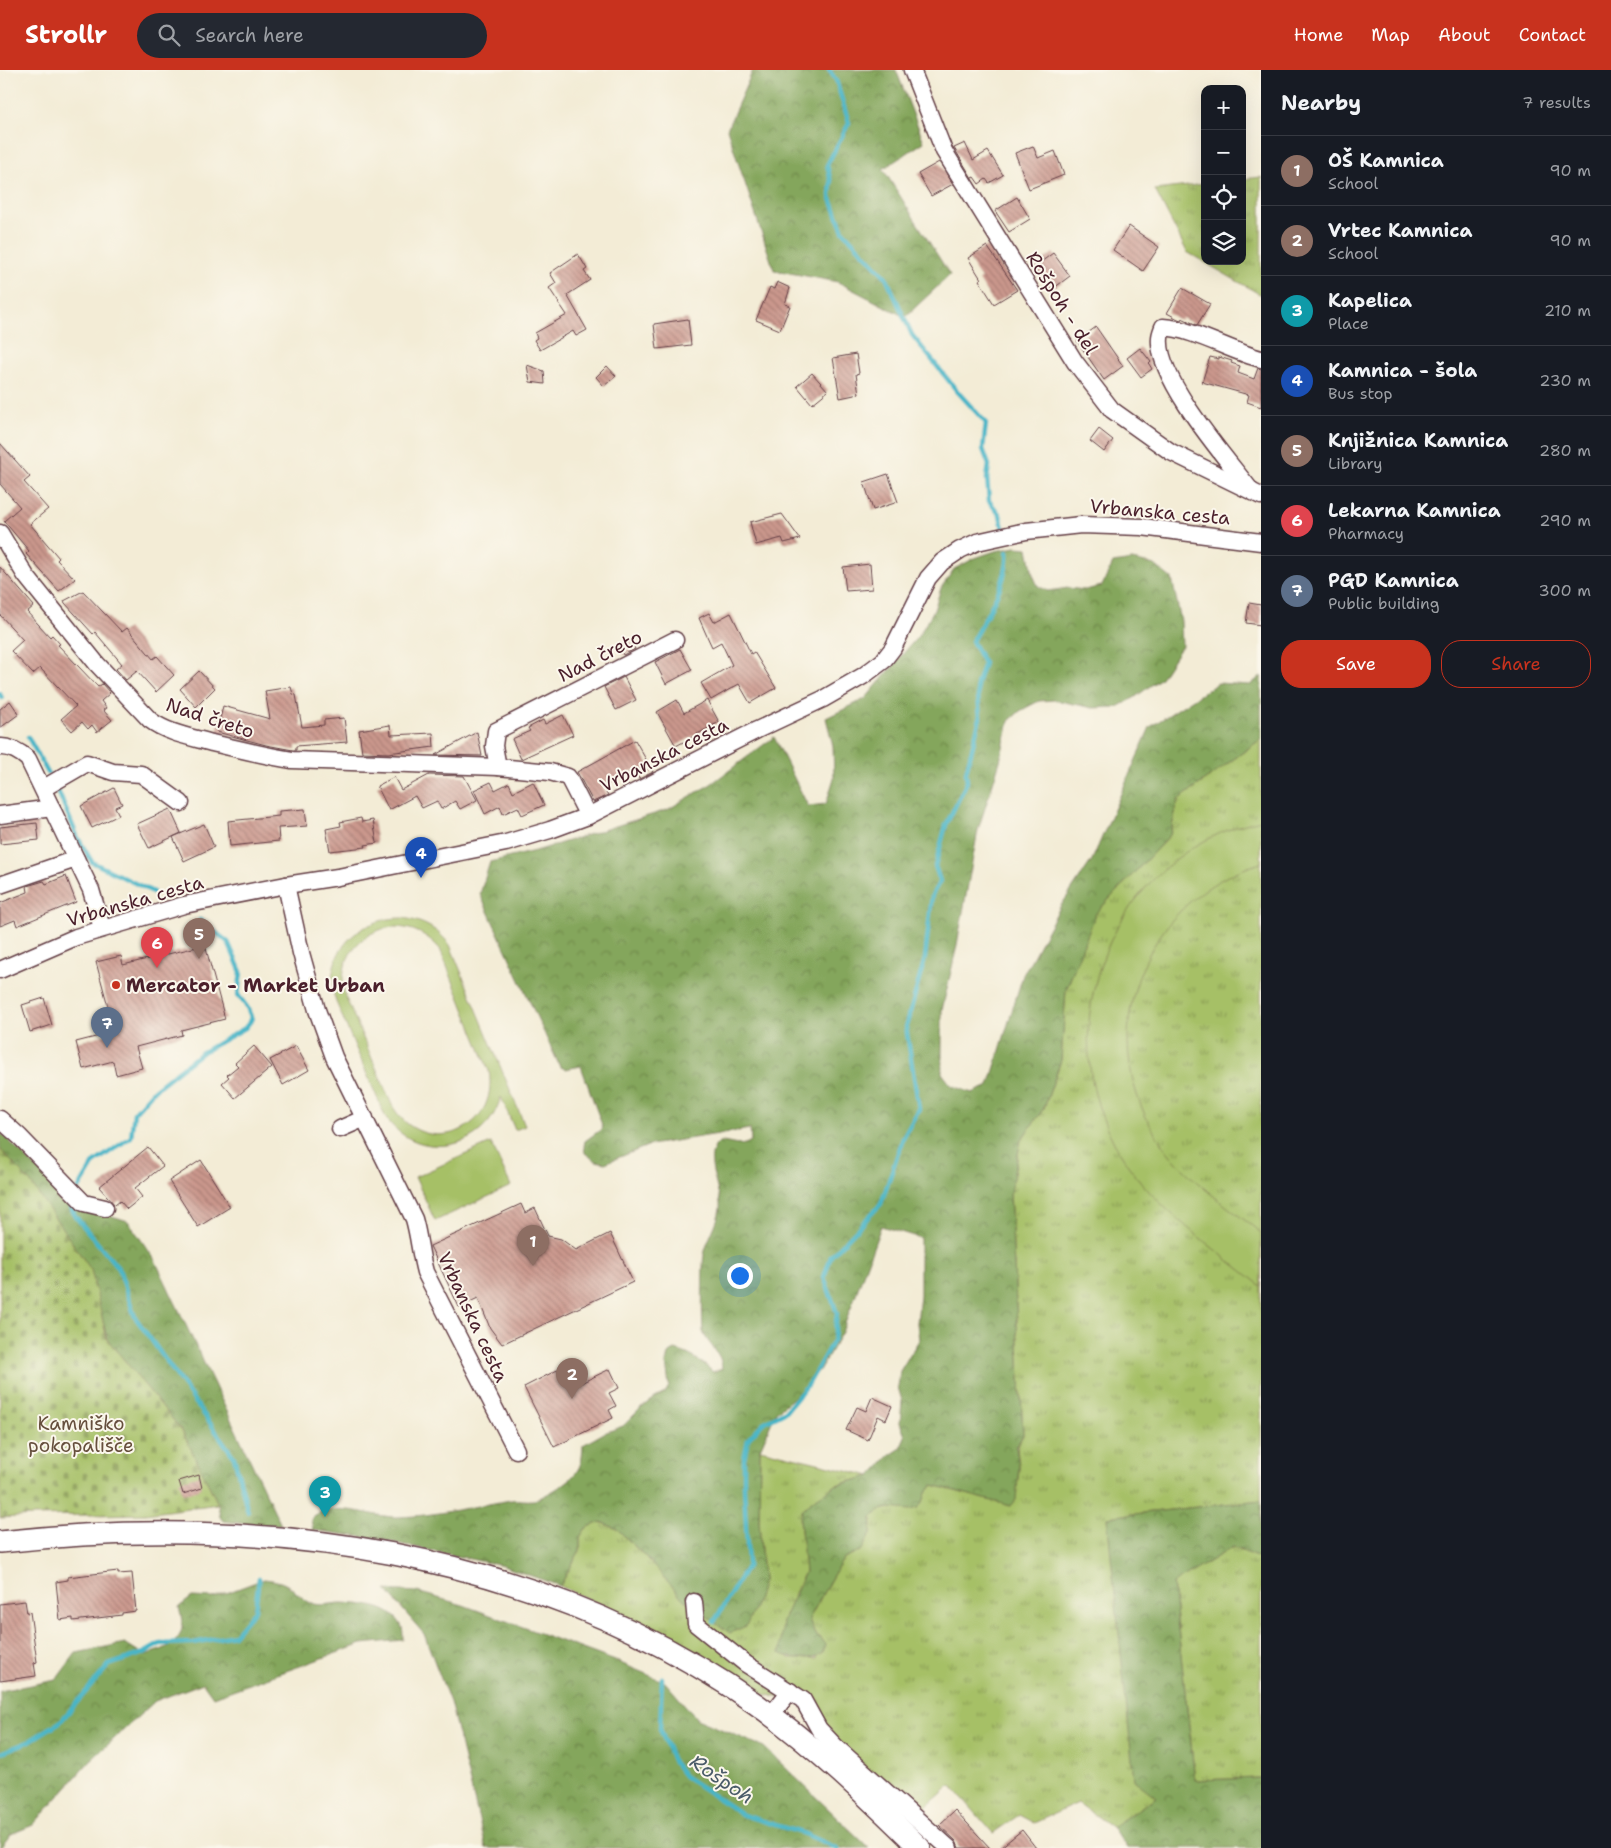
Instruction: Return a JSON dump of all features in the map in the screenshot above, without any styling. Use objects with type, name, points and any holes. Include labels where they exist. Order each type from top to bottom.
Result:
[{"type":"main road","points":[[0,1542],[46,1536],[116,1532],[224,1533],[294,1539],[419,1558],[476,1572],[537,1591],[594,1614],[660,1645],[771,1715],[854,1784],[920,1848]]},
{"type":"street","name":"Rošpoh - del","points":[[912,70],[944,151],[1091,385],[1112,410],[1171,452],[1256,493]]},
{"type":"street","name":"Rošpoh - del","points":[[1256,493],[1195,419],[1171,380],[1160,346],[1160,336],[1164,327],[1176,328],[1261,360]]},
{"type":"street","name":"Vrbanska cesta","points":[[0,970],[76,937],[184,905],[338,877],[506,843],[588,816],[757,730],[823,699],[863,676],[883,661],[888,654],[928,578],[942,562],[960,550],[988,539],[1026,531],[1081,525],[1142,527],[1261,542]]},
{"type":"street","name":"Nad čreto","points":[[0,533],[26,576],[97,664],[150,720],[159,726],[223,746],[292,760],[498,767],[550,772],[568,777],[588,816]]},
{"type":"street","name":"Nad čreto","points":[[498,767],[494,746],[496,731],[675,640]]},
{"type":"street","points":[[0,747],[18,750],[28,759],[44,788],[91,890],[102,928]]},
{"type":"street","points":[[44,788],[87,763],[113,772],[141,774],[181,803]]},
{"type":"street","points":[[0,815],[52,808]]},
{"type":"street","points":[[0,885],[76,859]]},
{"type":"street","name":"Vrbanska cesta","points":[[286,885],[301,953],[317,1010],[334,1057],[414,1219],[420,1240],[421,1259],[425,1272],[516,1450]]},
{"type":"street","points":[[340,1129],[365,1118]]},
{"type":"street","points":[[0,1119],[84,1203],[105,1208]]},
{"type":"street","points":[[694,1602],[696,1624],[746,1664],[803,1700],[819,1729],[949,1848]]},
{"type":"street","points":[[771,1715],[790,1691]]},
{"type":"green space","points":[[753,70],[896,70],[924,142],[883,169],[950,275],[905,317],[838,282],[774,270],[727,129]]},
{"type":"green space","points":[[1261,177],[1261,295],[1209,265],[1246,265],[1246,179]]},
{"type":"green space","points":[[1201,184],[1201,260],[1187,252],[1155,190]]},
{"type":"green space","points":[[1016,547],[1028,548],[1033,575],[1038,586],[1048,591],[1068,588],[1085,590],[1102,586],[1113,563],[1132,560],[1155,565],[1172,579],[1181,621],[1182,646],[1161,678],[1134,698],[1117,707],[1093,708],[1055,700],[1039,701],[1020,711],[1009,721],[1000,761],[978,830],[956,950],[942,1010],[942,1073],[951,1085],[972,1093],[989,1086],[1023,975],[1060,907],[1092,860],[1150,727],[1218,683],[1250,685],[1261,676],[1261,739],[1178,800],[1170,835],[1096,913],[1066,990],[1061,1060],[1044,1108],[1021,1140],[1010,1192],[1023,1435],[1016,1447],[1019,1466],[1016,1500],[1011,1506],[933,1485],[918,1508],[911,1510],[888,1508],[880,1510],[872,1518],[871,1533],[862,1550],[844,1558],[809,1619],[814,1633],[825,1644],[823,1653],[818,1656],[802,1658],[790,1657],[780,1653],[783,1620],[805,1572],[800,1519],[803,1509],[810,1502],[836,1485],[871,1476],[889,1456],[901,1448],[905,1436],[900,1423],[902,1401],[898,1387],[900,1371],[919,1340],[917,1323],[920,1295],[920,1238],[881,1226],[842,1332],[821,1368],[797,1395],[776,1412],[760,1449],[759,1521],[763,1581],[755,1608],[746,1626],[730,1633],[683,1599],[650,1561],[617,1529],[601,1522],[586,1528],[580,1537],[580,1550],[560,1586],[503,1566],[377,1539],[313,1530],[311,1519],[319,1513],[329,1510],[352,1510],[388,1517],[398,1517],[441,1513],[511,1500],[538,1499],[567,1482],[574,1475],[581,1464],[583,1445],[604,1433],[623,1426],[640,1409],[665,1393],[669,1386],[666,1363],[668,1354],[675,1350],[691,1356],[713,1372],[722,1368],[720,1358],[703,1332],[704,1255],[720,1208],[712,1156],[714,1148],[719,1142],[743,1145],[751,1141],[750,1129],[650,1145],[605,1163],[596,1161],[585,1153],[585,1141],[603,1128],[581,1066],[566,1069],[560,1067],[480,894],[490,862],[539,850],[667,810],[711,784],[774,737],[808,806],[826,804],[834,778],[833,746],[826,718],[865,699],[919,635],[934,610],[941,588],[954,569],[975,558],[995,551]]},
{"type":"green space","points":[[1261,739],[1261,1500],[1107,1517],[1156,1797],[1112,1827],[1078,1803],[1034,1823],[1019,1815],[993,1833],[951,1785],[919,1813],[847,1752],[810,1705],[760,1693],[664,1634],[560,1586],[580,1550],[580,1537],[586,1528],[600,1522],[617,1529],[650,1561],[763,1581],[759,1521],[760,1449],[871,1476],[836,1485],[800,1519],[805,1572],[794,1593],[789,1658],[817,1658],[822,1640],[814,1633],[809,1619],[844,1558],[862,1549],[871,1533],[872,1518],[880,1510],[923,1502],[926,1493],[933,1485],[1011,1506],[1018,1476],[1018,1444],[1023,1435],[1010,1192],[1021,1140],[1044,1108],[1061,1060],[1066,990],[1096,913],[1170,835],[1178,800]]},
{"type":"green space","points":[[1261,820],[1261,863],[1221,880],[1187,905],[1160,936],[1141,973],[1130,1012],[1129,1054],[1137,1095],[1156,1135],[1166,1150],[1190,1176],[1261,1233],[1261,1286],[1185,1226],[1150,1192],[1135,1174],[1121,1155],[1098,1105],[1089,1053],[1092,1001],[1106,952],[1131,906],[1166,868],[1209,838]]},
{"type":"green space","points":[[403,918],[417,921],[435,930],[450,945],[525,1126],[515,1130],[501,1097],[489,1122],[470,1138],[457,1143],[430,1145],[417,1142],[405,1136],[385,1116],[336,1002],[332,985],[333,969],[338,955],[347,942],[371,924],[387,919]],"holes":[[[401,927],[420,933],[440,949],[489,1071],[489,1093],[483,1110],[471,1124],[456,1132],[439,1135],[421,1132],[405,1122],[392,1105],[345,996],[344,971],[347,960],[353,950],[370,934],[381,929]]]},
{"type":"green space","points":[[0,1132],[73,1204],[128,1221],[155,1260],[281,1525],[256,1525],[223,1521],[220,1517],[218,1504],[182,1431],[107,1339],[91,1270],[30,1182],[0,1149]]},
{"type":"green space","points":[[491,1143],[511,1186],[435,1221],[415,1177]]},
{"type":"green space","name":"Kamniško pokopališče","points":[[0,1149],[30,1182],[91,1270],[107,1339],[182,1431],[218,1504],[146,1514],[0,1518]]},
{"type":"green space","points":[[1261,1500],[1261,1559],[1233,1547],[1173,1584],[1195,1780],[1261,1778],[1261,1848],[1127,1848],[1112,1827],[1156,1797],[1134,1780],[1107,1517]]},
{"type":"green space","points":[[1233,1547],[1261,1559],[1261,1778],[1195,1780],[1173,1583]]},
{"type":"green space","points":[[264,1579],[284,1583],[311,1603],[323,1605],[358,1604],[375,1607],[390,1613],[401,1625],[403,1640],[362,1644],[213,1697],[203,1683],[155,1701],[90,1761],[33,1825],[11,1834],[0,1848],[0,1691],[56,1680],[76,1653],[125,1643],[144,1655],[168,1647],[177,1639],[182,1627],[179,1607],[192,1597],[213,1598]]},
{"type":"green space","points":[[386,1590],[417,1592],[463,1605],[618,1662],[665,1682],[697,1719],[764,1747],[869,1848],[486,1848],[450,1702],[424,1634]]},
{"type":"building","points":[[965,143],[973,160],[988,151],[1003,175],[989,183],[986,179],[979,184],[974,177],[972,178],[954,148]]},
{"type":"building","points":[[1033,146],[1038,158],[1055,151],[1064,175],[1029,189],[1015,153]]},
{"type":"building","points":[[939,162],[953,184],[931,196],[918,174]]},
{"type":"building","points":[[1017,197],[1030,219],[1009,232],[995,211]]},
{"type":"building","points":[[1129,226],[1159,247],[1143,271],[1113,250]]},
{"type":"building","points":[[987,246],[1017,290],[994,304],[968,258]]},
{"type":"building","points":[[1053,253],[1070,276],[1050,291],[1033,268]]},
{"type":"building","points":[[578,254],[587,269],[584,271],[590,280],[567,295],[587,330],[576,336],[573,331],[540,350],[534,340],[537,338],[535,333],[567,315],[549,288],[556,283],[550,273]]},
{"type":"building","points":[[777,282],[790,288],[785,304],[790,306],[780,330],[756,320],[770,287],[774,289]]},
{"type":"building","points":[[1182,288],[1210,304],[1197,325],[1167,313]]},
{"type":"building","points":[[688,319],[691,345],[657,349],[654,324]]},
{"type":"building","points":[[1096,327],[1123,366],[1104,380],[1077,341]]},
{"type":"building","points":[[1140,348],[1151,362],[1149,364],[1152,369],[1141,377],[1127,358]]},
{"type":"building","points":[[856,354],[859,373],[856,374],[859,394],[840,398],[833,358]]},
{"type":"building","points":[[1210,357],[1219,359],[1219,357],[1232,361],[1231,363],[1240,366],[1238,373],[1254,379],[1258,368],[1261,369],[1261,407],[1247,402],[1249,395],[1202,382]]},
{"type":"building","points":[[527,365],[544,371],[545,384],[530,382]]},
{"type":"building","points":[[607,366],[616,376],[604,386],[596,377]]},
{"type":"building","points":[[812,373],[828,391],[812,404],[797,386]]},
{"type":"building","points":[[1099,429],[1113,440],[1104,452],[1090,441]]},
{"type":"building","points":[[0,443],[30,477],[24,482],[48,509],[30,524],[59,558],[57,560],[75,579],[59,591],[26,554],[29,551],[4,521],[20,507],[0,484]]},
{"type":"building","points":[[888,474],[898,502],[873,510],[864,482]]},
{"type":"building","points":[[782,514],[800,539],[784,543],[782,538],[756,545],[750,522]]},
{"type":"building","points":[[870,564],[872,589],[846,591],[843,567]]},
{"type":"building","points":[[0,567],[34,606],[27,612],[50,637],[52,635],[60,644],[58,645],[98,687],[102,684],[110,693],[101,701],[106,708],[103,710],[112,720],[97,732],[92,725],[88,729],[82,722],[72,731],[61,719],[76,706],[40,668],[33,674],[11,651],[23,640],[0,615]]},
{"type":"building","points":[[83,591],[122,632],[127,628],[153,659],[157,656],[174,675],[156,692],[137,671],[126,680],[116,669],[122,664],[95,632],[93,634],[65,603],[64,601]]},
{"type":"building","points":[[1249,603],[1261,605],[1261,625],[1246,623]]},
{"type":"building","points":[[709,613],[714,622],[731,613],[751,654],[754,652],[776,688],[750,703],[739,684],[711,700],[701,683],[732,665],[721,642],[712,647],[706,634],[699,618]]},
{"type":"building","points":[[630,640],[635,649],[623,655],[618,646]]},
{"type":"building","points":[[680,649],[692,670],[666,684],[655,662]]},
{"type":"building","points":[[199,671],[215,688],[196,707],[180,689]]},
{"type":"building","points":[[624,677],[636,700],[616,710],[604,687]]},
{"type":"building","points":[[291,687],[293,694],[296,695],[302,727],[324,725],[324,720],[344,718],[347,742],[296,746],[296,750],[293,750],[217,732],[223,706],[270,719],[265,691]]},
{"type":"building","points":[[677,700],[684,713],[707,700],[719,722],[676,746],[657,712]]},
{"type":"building","points":[[10,701],[19,714],[0,728],[0,709]]},
{"type":"building","points":[[563,715],[573,735],[521,759],[512,739],[530,731],[528,728],[543,720],[545,724]]},
{"type":"building","points":[[390,725],[391,735],[433,733],[434,747],[388,753],[362,752],[359,730]]},
{"type":"building","points":[[477,732],[482,756],[435,755]]},
{"type":"building","points":[[635,740],[653,772],[639,779],[634,770],[603,787],[608,795],[593,802],[577,772]]},
{"type":"building","points":[[429,775],[464,776],[477,800],[460,809],[455,801],[441,809],[437,801],[422,808],[415,796],[389,810],[377,786],[394,777],[401,790]]},
{"type":"building","points":[[491,782],[495,790],[509,783],[513,792],[533,782],[544,805],[522,815],[518,807],[503,814],[500,806],[485,814],[474,790]]},
{"type":"building","points":[[114,788],[122,804],[115,807],[119,815],[92,828],[81,806]]},
{"type":"building","points":[[170,809],[181,833],[149,848],[137,824]]},
{"type":"building","points":[[305,809],[307,826],[278,828],[279,841],[230,846],[228,821],[279,816],[279,811]]},
{"type":"building","points":[[361,818],[362,822],[373,820],[377,843],[365,845],[366,847],[330,851],[326,829],[341,826],[340,822]]},
{"type":"building","points":[[37,823],[39,840],[0,844],[0,827]]},
{"type":"building","points":[[204,824],[214,847],[184,861],[173,837]]},
{"type":"building","points":[[66,876],[76,902],[17,926],[15,920],[0,926],[0,903],[28,892],[27,886],[44,881],[46,884]]},
{"type":"building","points":[[205,945],[225,1019],[181,1030],[182,1035],[136,1047],[142,1068],[116,1075],[113,1061],[83,1069],[76,1042],[115,1032],[96,962],[121,956],[123,965]]},
{"type":"building","points":[[44,998],[52,1025],[30,1032],[22,1005]]},
{"type":"building","points":[[254,1046],[272,1067],[235,1098],[222,1083],[229,1077],[227,1075],[238,1066],[235,1063]]},
{"type":"building","points":[[296,1046],[309,1070],[283,1085],[270,1060]]},
{"type":"building","points":[[148,1147],[163,1166],[135,1188],[142,1197],[127,1209],[120,1201],[115,1205],[99,1187]]},
{"type":"building","points":[[201,1160],[230,1207],[198,1227],[169,1181]]},
{"type":"building","points":[[521,1204],[525,1213],[535,1208],[548,1236],[561,1239],[576,1250],[610,1233],[633,1282],[502,1344],[490,1328],[478,1298],[459,1307],[430,1246]]},
{"type":"building","points":[[571,1363],[581,1383],[610,1369],[619,1388],[609,1393],[616,1406],[609,1410],[613,1418],[554,1447],[524,1387]]},
{"type":"building","points":[[872,1397],[892,1406],[886,1420],[878,1416],[868,1440],[846,1430],[857,1407],[866,1411]]},
{"type":"building","points":[[199,1475],[202,1488],[183,1494],[179,1481]]},
{"type":"building","points":[[118,1571],[118,1574],[132,1573],[136,1611],[122,1613],[122,1615],[73,1621],[73,1618],[60,1620],[56,1582],[68,1580],[68,1577]]},
{"type":"building","points":[[25,1601],[27,1613],[30,1612],[37,1662],[34,1663],[36,1676],[0,1681],[0,1604]]},
{"type":"building","points":[[955,1810],[990,1848],[959,1848],[956,1841],[939,1825]]},
{"type":"building","points":[[1022,1830],[1036,1848],[1000,1848]]},
{"type":"waterway","points":[[829,70],[836,80],[849,123],[827,165],[831,182],[830,196],[843,231],[886,277],[912,335],[957,391],[986,423],[983,449],[989,465],[987,478],[989,501],[1000,515],[1004,533]]},
{"type":"waterway","points":[[714,1622],[748,1565],[744,1487],[744,1459],[748,1439],[763,1423],[786,1411],[809,1383],[834,1339],[837,1313],[824,1277],[831,1256],[881,1204],[903,1138],[919,1109],[906,1027],[925,958],[932,895],[940,881],[935,866],[946,825],[967,782],[966,772],[980,718],[977,684],[984,663],[972,641],[1001,586],[1007,563],[1007,552]]},
{"type":"waterway","points":[[0,694],[2,698]]},
{"type":"waterway","points":[[28,737],[48,773]]},
{"type":"waterway","points":[[58,791],[78,838],[92,862],[153,892]]},
{"type":"waterway","points":[[79,1188],[94,1163],[131,1137],[134,1113],[154,1090],[201,1053],[245,1028],[252,1019],[247,1007],[238,995],[241,972],[228,942],[200,920]]},
{"type":"waterway","points":[[71,1207],[75,1216],[119,1269],[135,1317],[234,1457],[248,1512]]},
{"type":"waterway","points":[[0,1753],[28,1742],[60,1722],[109,1665],[144,1653],[160,1644],[194,1643],[234,1635],[255,1610],[259,1578]]},
{"type":"waterway","name":"Rošpoh","points":[[662,1678],[660,1729],[674,1763],[684,1776],[743,1815],[805,1834],[837,1848]]},
{"type":"place","name":"Kamnica - šola","points":[[421,878]]},
{"type":"place","name":"Knjižnica Kamnica","points":[[199,959]]},
{"type":"place","name":"Lekarna Kamnica","points":[[157,968]]},
{"type":"place","name":"Mercator - Market Urban","points":[[116,985]]},
{"type":"place","name":"PGD Kamnica","points":[[107,1048]]},
{"type":"place","name":"OŠ Kamnica","points":[[533,1266]]},
{"type":"place","name":"Vrtec Kamnica","points":[[572,1399]]},
{"type":"place","name":"Kapelica","points":[[325,1517]]}]
